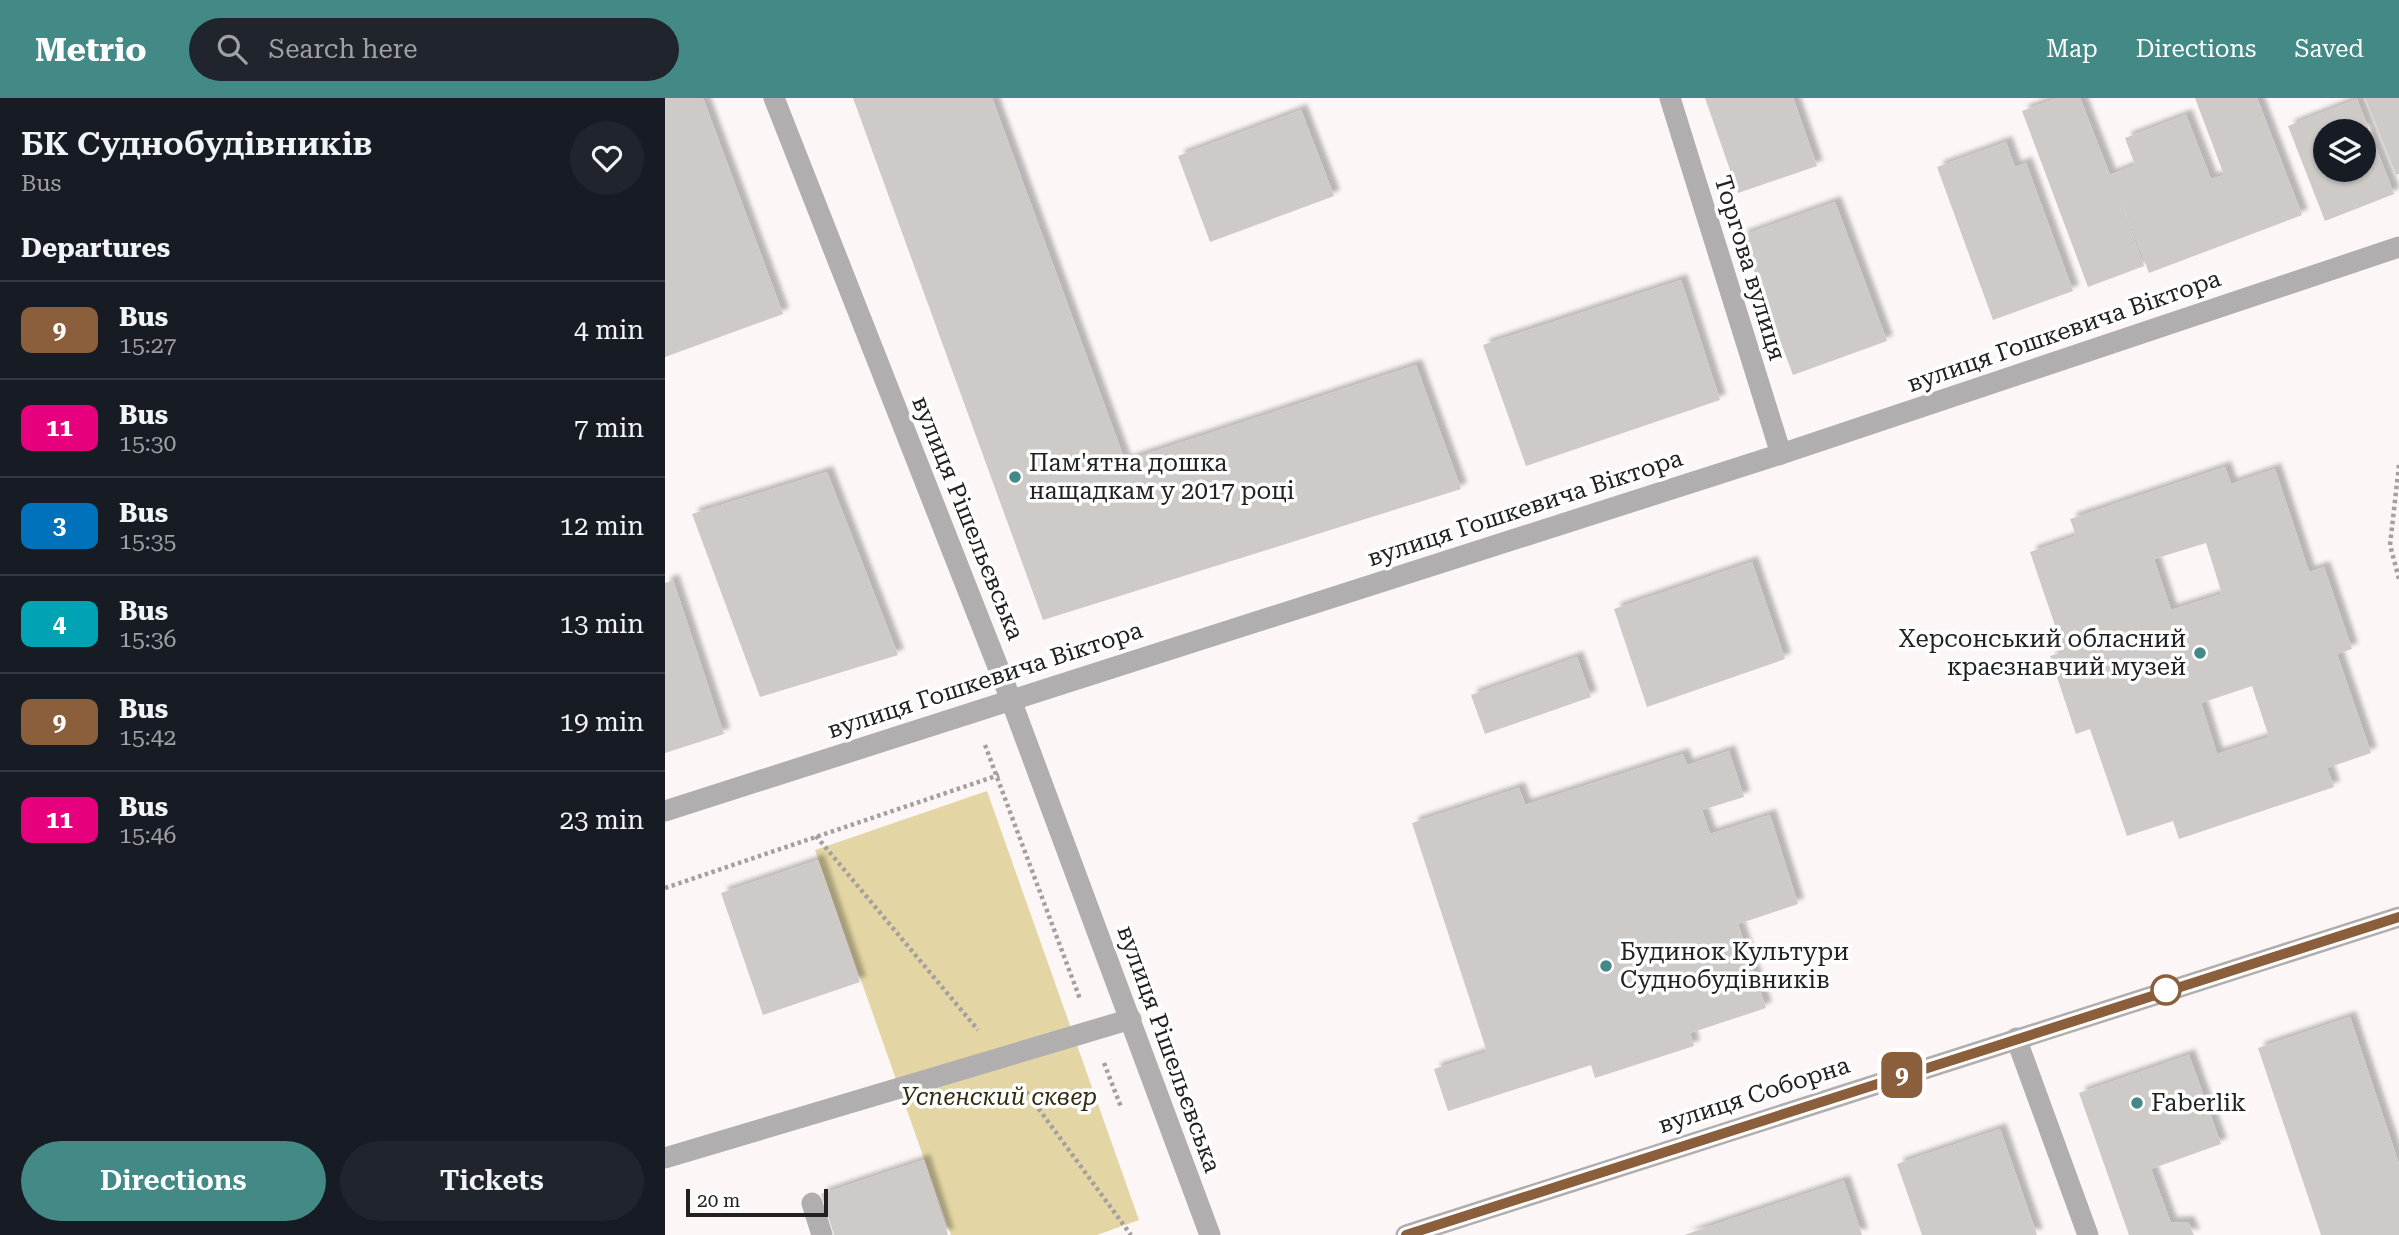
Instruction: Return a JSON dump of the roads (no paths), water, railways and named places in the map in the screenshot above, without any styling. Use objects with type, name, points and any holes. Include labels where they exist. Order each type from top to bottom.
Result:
[{"type":"street","name":"вулиця Рішельєвська","points":[[774,98],[1011,700],[1210,1235]]},
{"type":"street","name":"Торгова вулиця","points":[[1670,98],[1781,453]]},
{"type":"street","name":"вулиця Гошкевича Віктора","points":[[665,811],[1781,453],[2399,247]]},
{"type":"street","name":"вулиця Соборна","points":[[1406,1235],[2399,917]]},
{"type":"street","points":[[665,1158],[1131,1019]]},
{"type":"street","points":[[2017,1038],[2088,1235]]},
{"type":"street","points":[[812,1203],[822,1235]]},
{"type":"place","name":"Пам'ятна дошка нащадкам у 2017 році","points":[[1015,477]]},
{"type":"place","name":"Херсонський обласний краєзнавчий музей","points":[[2200,653]]},
{"type":"place","name":"Будинок Культури Суднобудівників","points":[[1606,966]]},
{"type":"place","name":"Faberlik","points":[[2137,1103]]},
{"type":"park label","name":"Успенский сквер","points":[[999,1097]]}]
